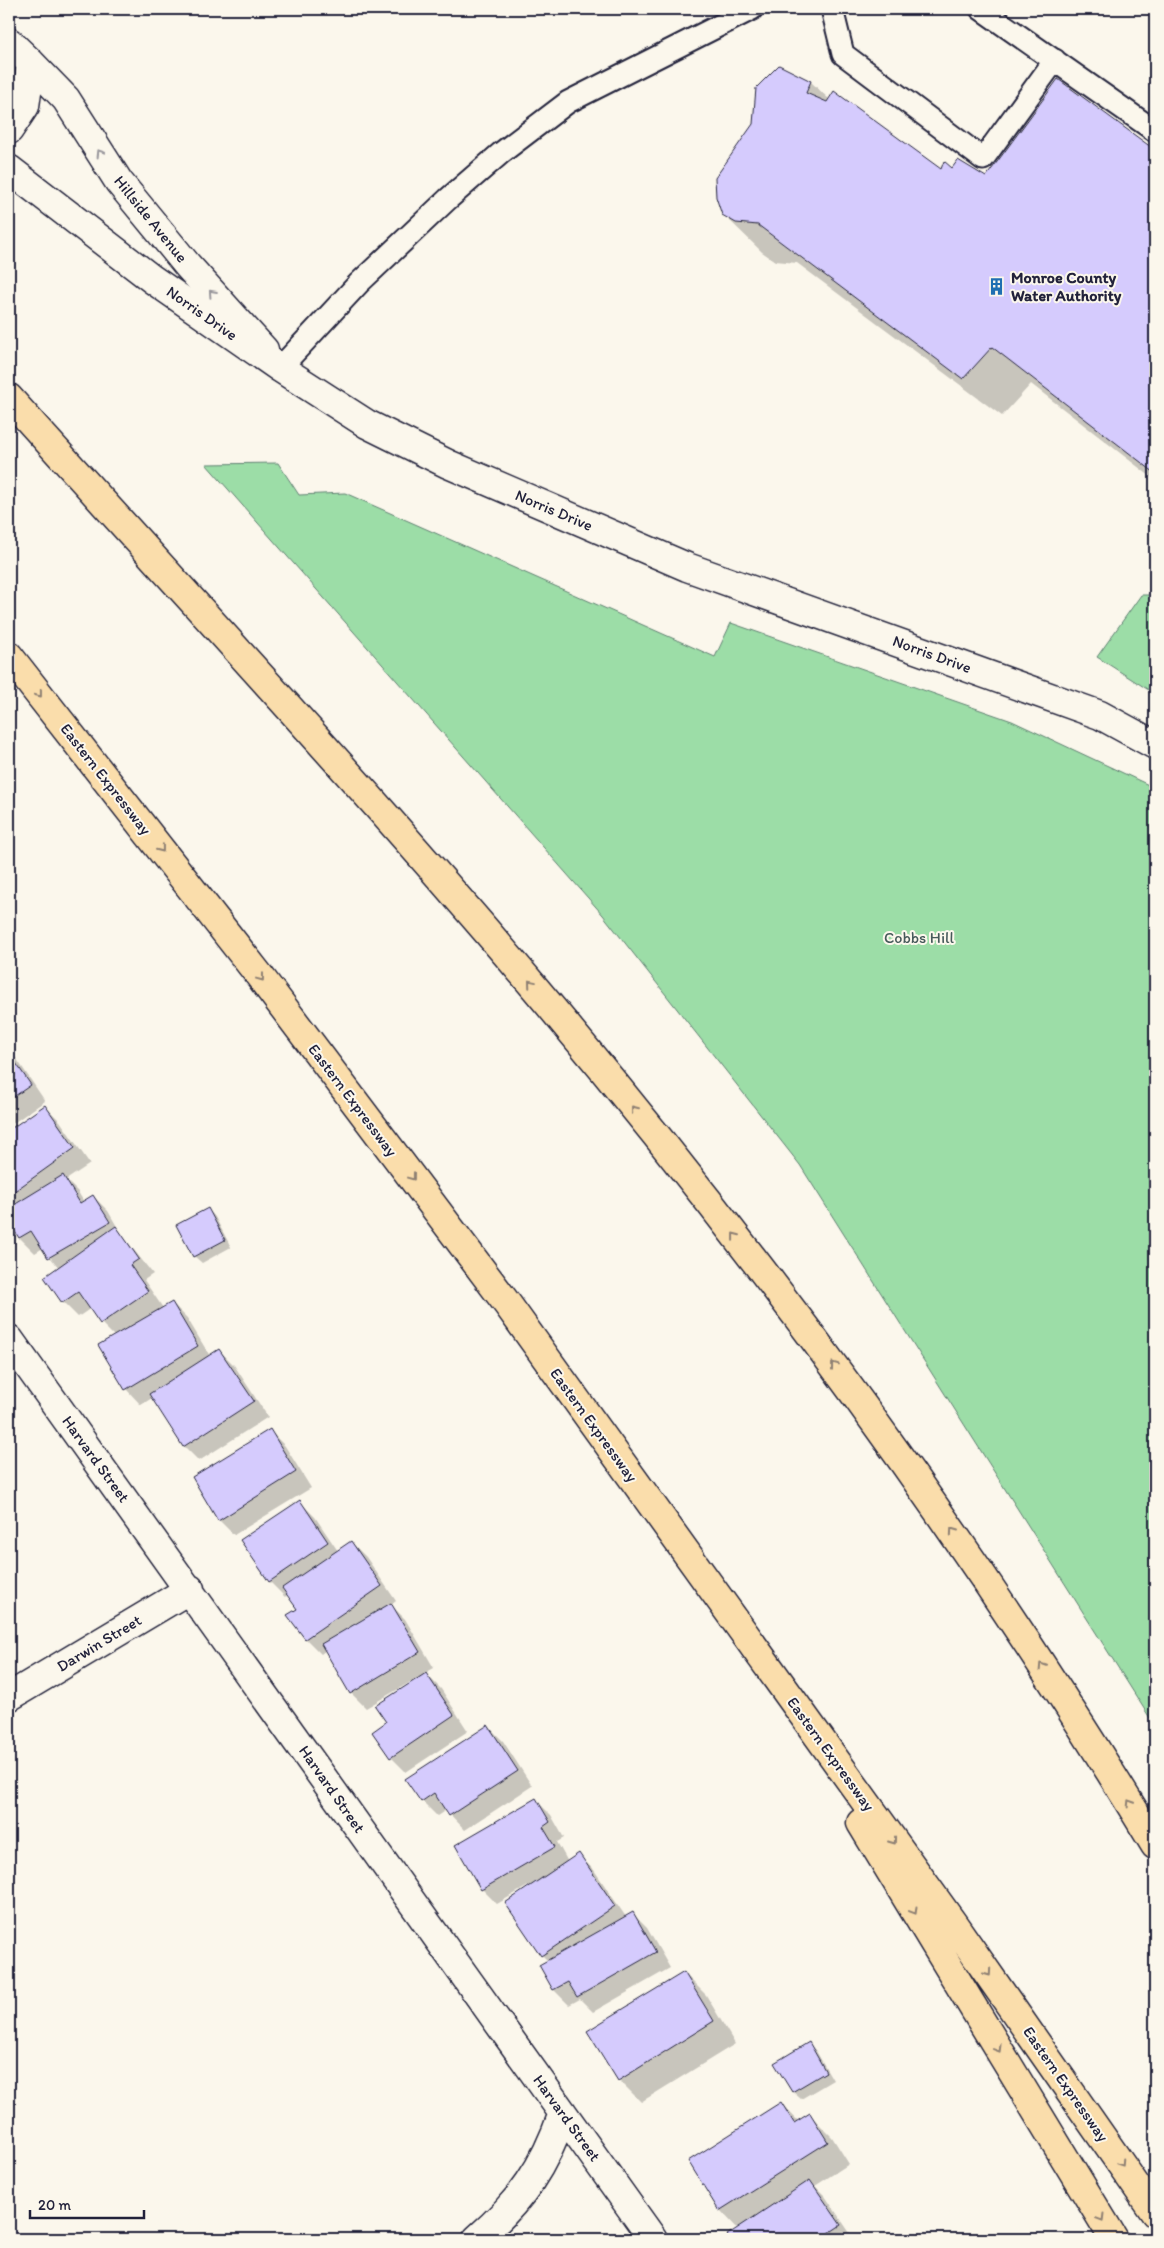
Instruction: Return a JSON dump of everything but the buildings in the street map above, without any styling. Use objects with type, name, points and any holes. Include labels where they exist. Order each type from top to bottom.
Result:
[{"type":"highway","points":[[9,398],[494,940],[577,1038],[708,1200],[835,1366],[956,1535],[1072,1711],[1155,1845]]},
{"type":"highway","name":"Eastern Expressway","points":[[9,656],[253,968],[426,1195],[585,1411],[952,1922],[1155,2213]]},
{"type":"highway","points":[[752,1645],[1114,2239]]},
{"type":"street","name":"Hillside Avenue","points":[[9,42],[66,99],[118,182],[188,266],[280,368]]},
{"type":"street","points":[[9,130],[25,106],[31,63]]},
{"type":"street","name":"Norris Drive","points":[[9,169],[152,278],[280,368],[367,424],[448,464],[687,567],[1100,715],[1155,745]]},
{"type":"street","name":"Harvard Street","points":[[9,1338],[653,2239]]},
{"type":"street","name":"Darwin Street","points":[[9,1697],[190,1589]]},
{"type":"street","points":[[477,2239],[504,2214],[537,2173],[554,2139],[563,2113]]},
{"type":"lane","points":[[280,368],[360,283],[448,199],[500,153],[568,102],[752,9]]},
{"type":"lane","points":[[832,9],[843,54],[983,160],[1055,60]]},
{"type":"lane","points":[[981,9],[1155,131]]},
{"type":"green space","name":"Cobbs Hill","points":[[278,463],[299,495],[345,493],[715,657],[731,623],[1012,721],[1155,788],[1155,1726],[800,1165],[603,915],[206,464]]},
{"type":"green space","points":[[1141,595],[1155,595],[1155,694],[1097,657]]},
{"type":"place","name":"Monroe County Water Authority","points":[[997,286]]}]
